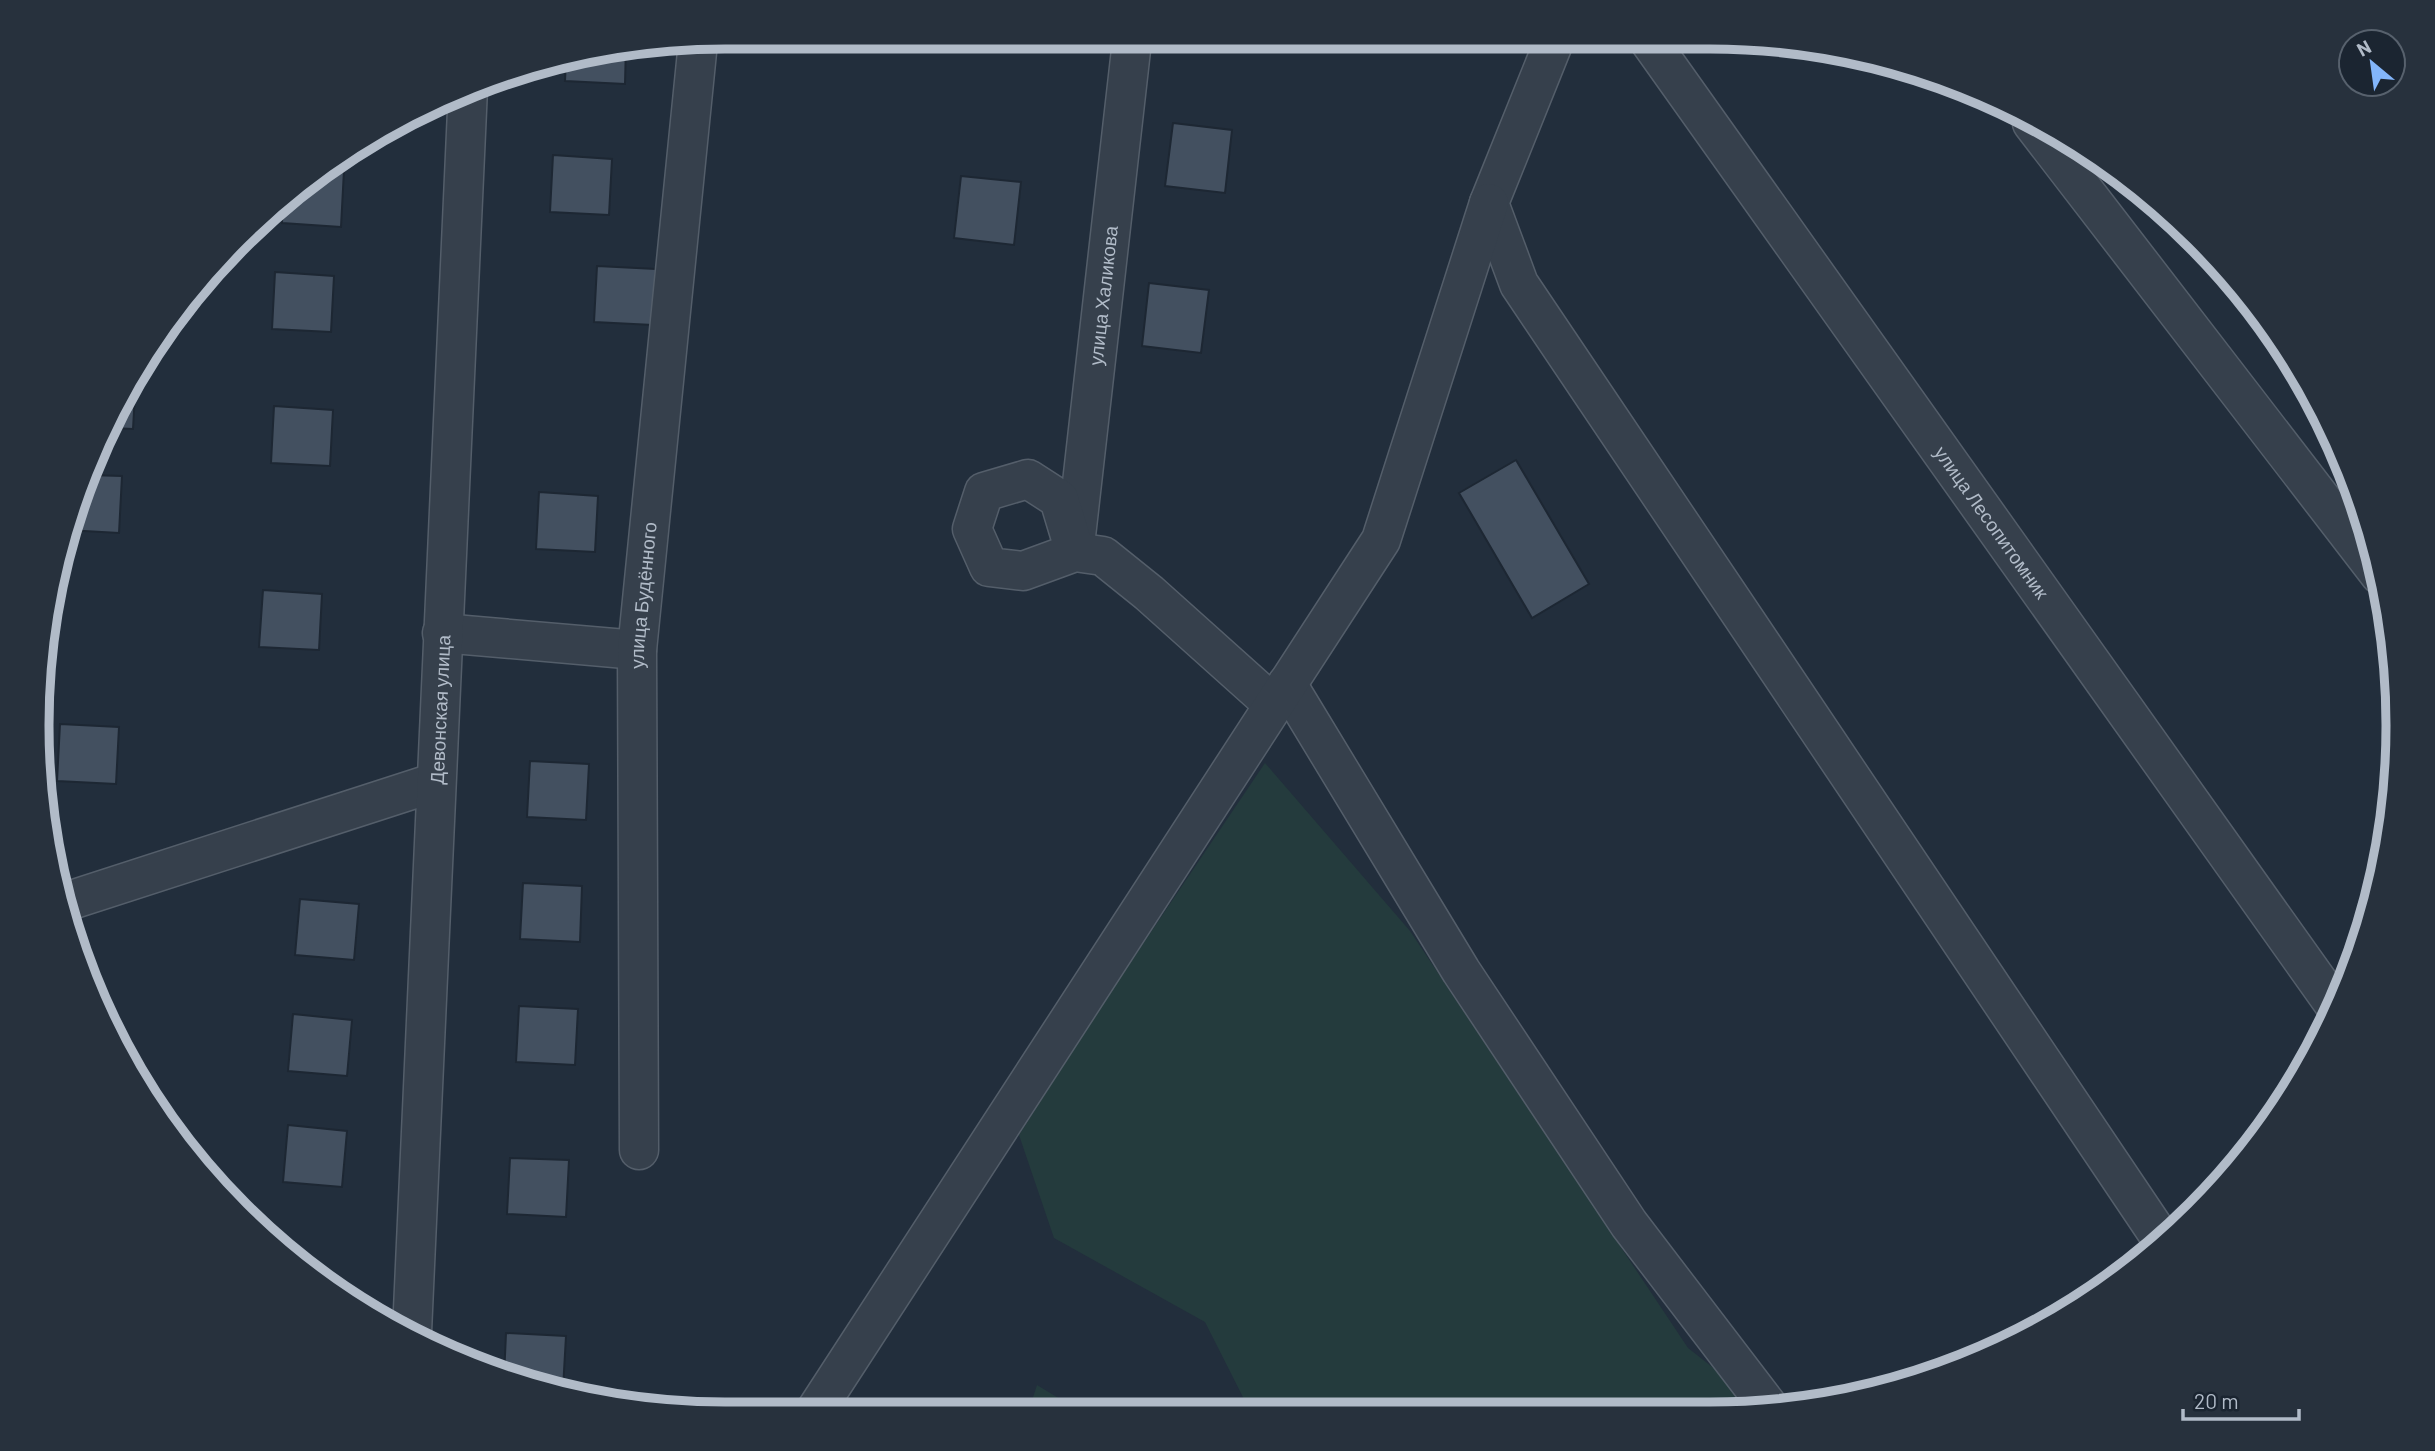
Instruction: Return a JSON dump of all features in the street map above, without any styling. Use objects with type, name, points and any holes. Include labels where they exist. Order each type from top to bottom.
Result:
[{"type":"street","name":"улица Халикова","points":[[1131,49],[1074,552],[1103,556],[1281,694]]},
{"type":"street","points":[[821,1402],[1381,540],[1489,203],[1551,49]]},
{"type":"street","name":"улица Лесопитомник","points":[[1655,49],[2329,997]]},
{"type":"street","name":"улица Будённого","points":[[639,1150],[637,650],[697,50]]},
{"type":"street","name":"Девонская улица","points":[[412,1325],[467,100]]},
{"type":"street","points":[[2043,137],[2364,554]]},
{"type":"street","points":[[1489,203],[1520,284],[2157,1233]]},
{"type":"street","points":[[442,633],[637,650]]},
{"type":"street","points":[[1281,694],[1621,1213],[1763,1400]]},
{"type":"street","points":[[72,900],[436,782]]},
{"type":"green space","points":[[1265,763],[1410,931],[1688,1348],[1755,1401],[1245,1402],[1205,1322],[1054,1238],[1019,1135],[1097,1012]]},
{"type":"green space","points":[[1037,1385],[1065,1402],[1032,1402]]},
{"type":"building","points":[[626,57],[625,84],[565,81],[566,68]]},
{"type":"building","points":[[1173,123],[1232,130],[1225,193],[1165,186]]},
{"type":"building","points":[[553,155],[612,159],[609,215],[550,212]]},
{"type":"building","points":[[341,170],[344,170],[341,227],[282,223],[282,214]]},
{"type":"building","points":[[961,176],[1021,182],[1014,245],[954,238]]},
{"type":"building","points":[[597,266],[656,269],[653,325],[594,322]]},
{"type":"building","points":[[275,272],[334,276],[331,332],[272,329]]},
{"type":"building","points":[[1149,283],[1209,290],[1201,353],[1142,346]]},
{"type":"building","points":[[135,397],[133,429],[118,428]]},
{"type":"building","points":[[274,406],[333,410],[330,466],[271,463]]},
{"type":"building","points":[[1516,460],[1589,584],[1532,618],[1459,493]]},
{"type":"building","points":[[97,475],[122,476],[119,533],[78,531]]},
{"type":"building","points":[[539,492],[598,496],[595,552],[536,549]]},
{"type":"building","points":[[263,590],[322,594],[319,650],[259,647]]},
{"type":"building","points":[[60,724],[119,727],[116,784],[57,781]]},
{"type":"building","points":[[530,761],[589,764],[586,820],[527,817]]},
{"type":"building","points":[[523,883],[582,886],[580,942],[520,939]]},
{"type":"building","points":[[300,899],[359,904],[354,960],[295,955]]},
{"type":"building","points":[[519,1006],[578,1009],[575,1065],[516,1062]]},
{"type":"building","points":[[293,1014],[352,1020],[347,1076],[288,1071]]},
{"type":"building","points":[[288,1125],[347,1131],[342,1187],[283,1182]]},
{"type":"building","points":[[510,1158],[569,1160],[566,1217],[507,1214]]},
{"type":"building","points":[[506,1333],[566,1336],[563,1382],[505,1365]]}]
